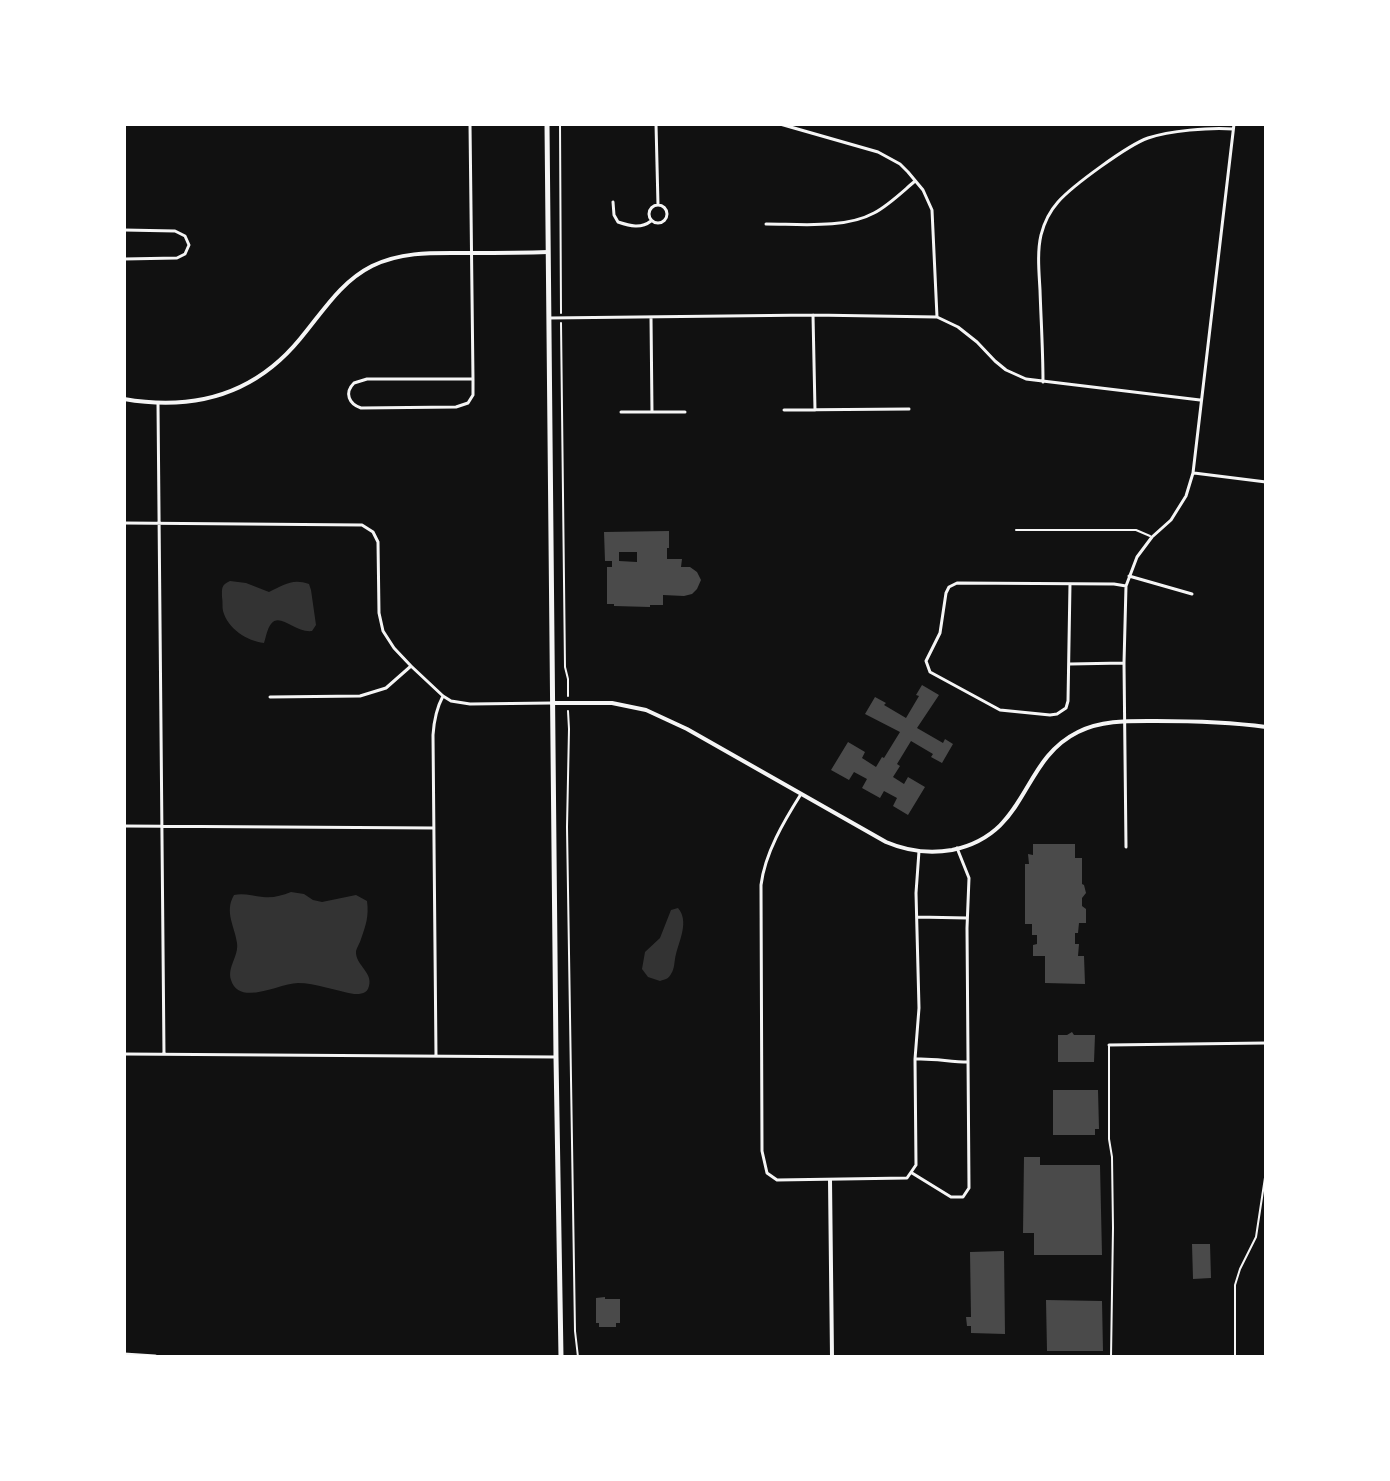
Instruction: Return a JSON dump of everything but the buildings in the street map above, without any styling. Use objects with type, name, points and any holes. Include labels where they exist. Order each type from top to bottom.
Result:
[{"type":"main road","points":[[547,124],[561,1357]]},
{"type":"main road","points":[[124,1355],[155,1357]]},
{"type":"street","points":[[470,124],[473,379],[471,399],[456,407],[361,408],[351,402],[348,395],[354,383],[367,379],[473,379]]},
{"type":"street","points":[[656,124],[658,205]]},
{"type":"street","points":[[780,124],[878,152],[900,164],[915,181],[932,210],[937,317]]},
{"type":"street","points":[[1043,382],[1039,258],[1045,222],[1056,204],[1123,152],[1147,138],[1234,126],[1193,473],[1186,496],[1171,520],[1152,537],[1137,557],[1126,586],[1126,847]]},
{"type":"street","points":[[766,224],[840,223],[860,219],[883,207],[915,181]]},
{"type":"street","points":[[613,202],[618,222],[630,226],[645,225],[651,220]]},
{"type":"street","points":[[658,205],[665,208],[667,213],[666,219],[659,223],[649,216],[649,210],[658,205]]},
{"type":"street","points":[[124,230],[175,231],[185,236],[189,245],[185,254],[177,258],[124,259]]},
{"type":"street","points":[[124,399],[158,404],[192,401],[238,388],[264,373],[287,354],[340,290],[369,268],[395,257],[409,254],[548,252]]},
{"type":"street","points":[[813,315],[815,410]]},
{"type":"street","points":[[651,317],[652,412]]},
{"type":"street","points":[[550,318],[937,317],[968,334],[1006,370],[1026,379],[1200,400]]},
{"type":"street","points":[[158,404],[164,1054]]},
{"type":"street","points":[[784,410],[909,409]]},
{"type":"street","points":[[621,412],[685,412]]},
{"type":"street","points":[[1193,473],[1266,482]]},
{"type":"street","points":[[124,523],[358,524],[368,528],[378,542],[381,622],[387,639],[411,666],[451,701],[470,704],[612,703],[646,710],[683,727],[886,842],[908,850],[930,852],[980,841],[1016,808],[1041,765],[1059,744],[1090,727],[1124,721],[1210,721],[1266,727]]},
{"type":"street","points":[[1129,576],[1192,594]]},
{"type":"street","points":[[1070,584],[1068,705],[1057,714],[993,708],[930,672],[926,661],[940,633],[946,593],[957,583],[1114,584],[1126,586]]},
{"type":"street","points":[[1070,664],[1124,663]]},
{"type":"street","points":[[270,697],[360,696],[386,688],[411,666]]},
{"type":"street","points":[[436,1056],[434,721],[443,696]]},
{"type":"street","points":[[801,794],[770,850],[761,885],[762,1151],[767,1173],[777,1180],[907,1178],[916,1165],[919,851]]},
{"type":"street","points":[[124,826],[434,828]]},
{"type":"street","points":[[912,1173],[951,1197],[960,1198],[969,1188],[969,878],[957,848]]},
{"type":"street","points":[[917,917],[967,918]]},
{"type":"street","points":[[1109,1045],[1266,1043]]},
{"type":"street","points":[[124,1054],[556,1057]]},
{"type":"street","points":[[915,1059],[968,1062]]},
{"type":"street","points":[[830,1180],[832,1357]]},
{"type":"lane","points":[[1016,530],[1136,530],[1152,537]]},
{"type":"lane","points":[[1109,1045],[1113,1228],[1111,1357]]},
{"type":"lane","points":[[1235,1357],[1235,1285],[1256,1237],[1266,1171]]},
{"type":"path","points":[[560,124],[561,310]]},
{"type":"path","points":[[561,326],[565,667],[568,690]]},
{"type":"path","points":[[568,714],[567,827],[575,1331],[578,1357]]},
{"type":"shaded area","points":[[230,581],[246,583],[269,592],[293,582],[309,584],[316,625],[312,631],[306,631],[279,620],[268,628],[264,643],[245,637],[234,629],[223,611],[222,589]]},
{"type":"shaded area","points":[[291,892],[322,902],[356,895],[367,901],[367,920],[356,951],[370,981],[365,992],[354,994],[298,983],[251,993],[235,988],[230,975],[237,948],[230,913],[234,895],[270,897]]},
{"type":"shaded area","points":[[678,908],[683,924],[672,972],[660,981],[648,977],[642,969],[645,952],[660,938],[671,910]]}]
